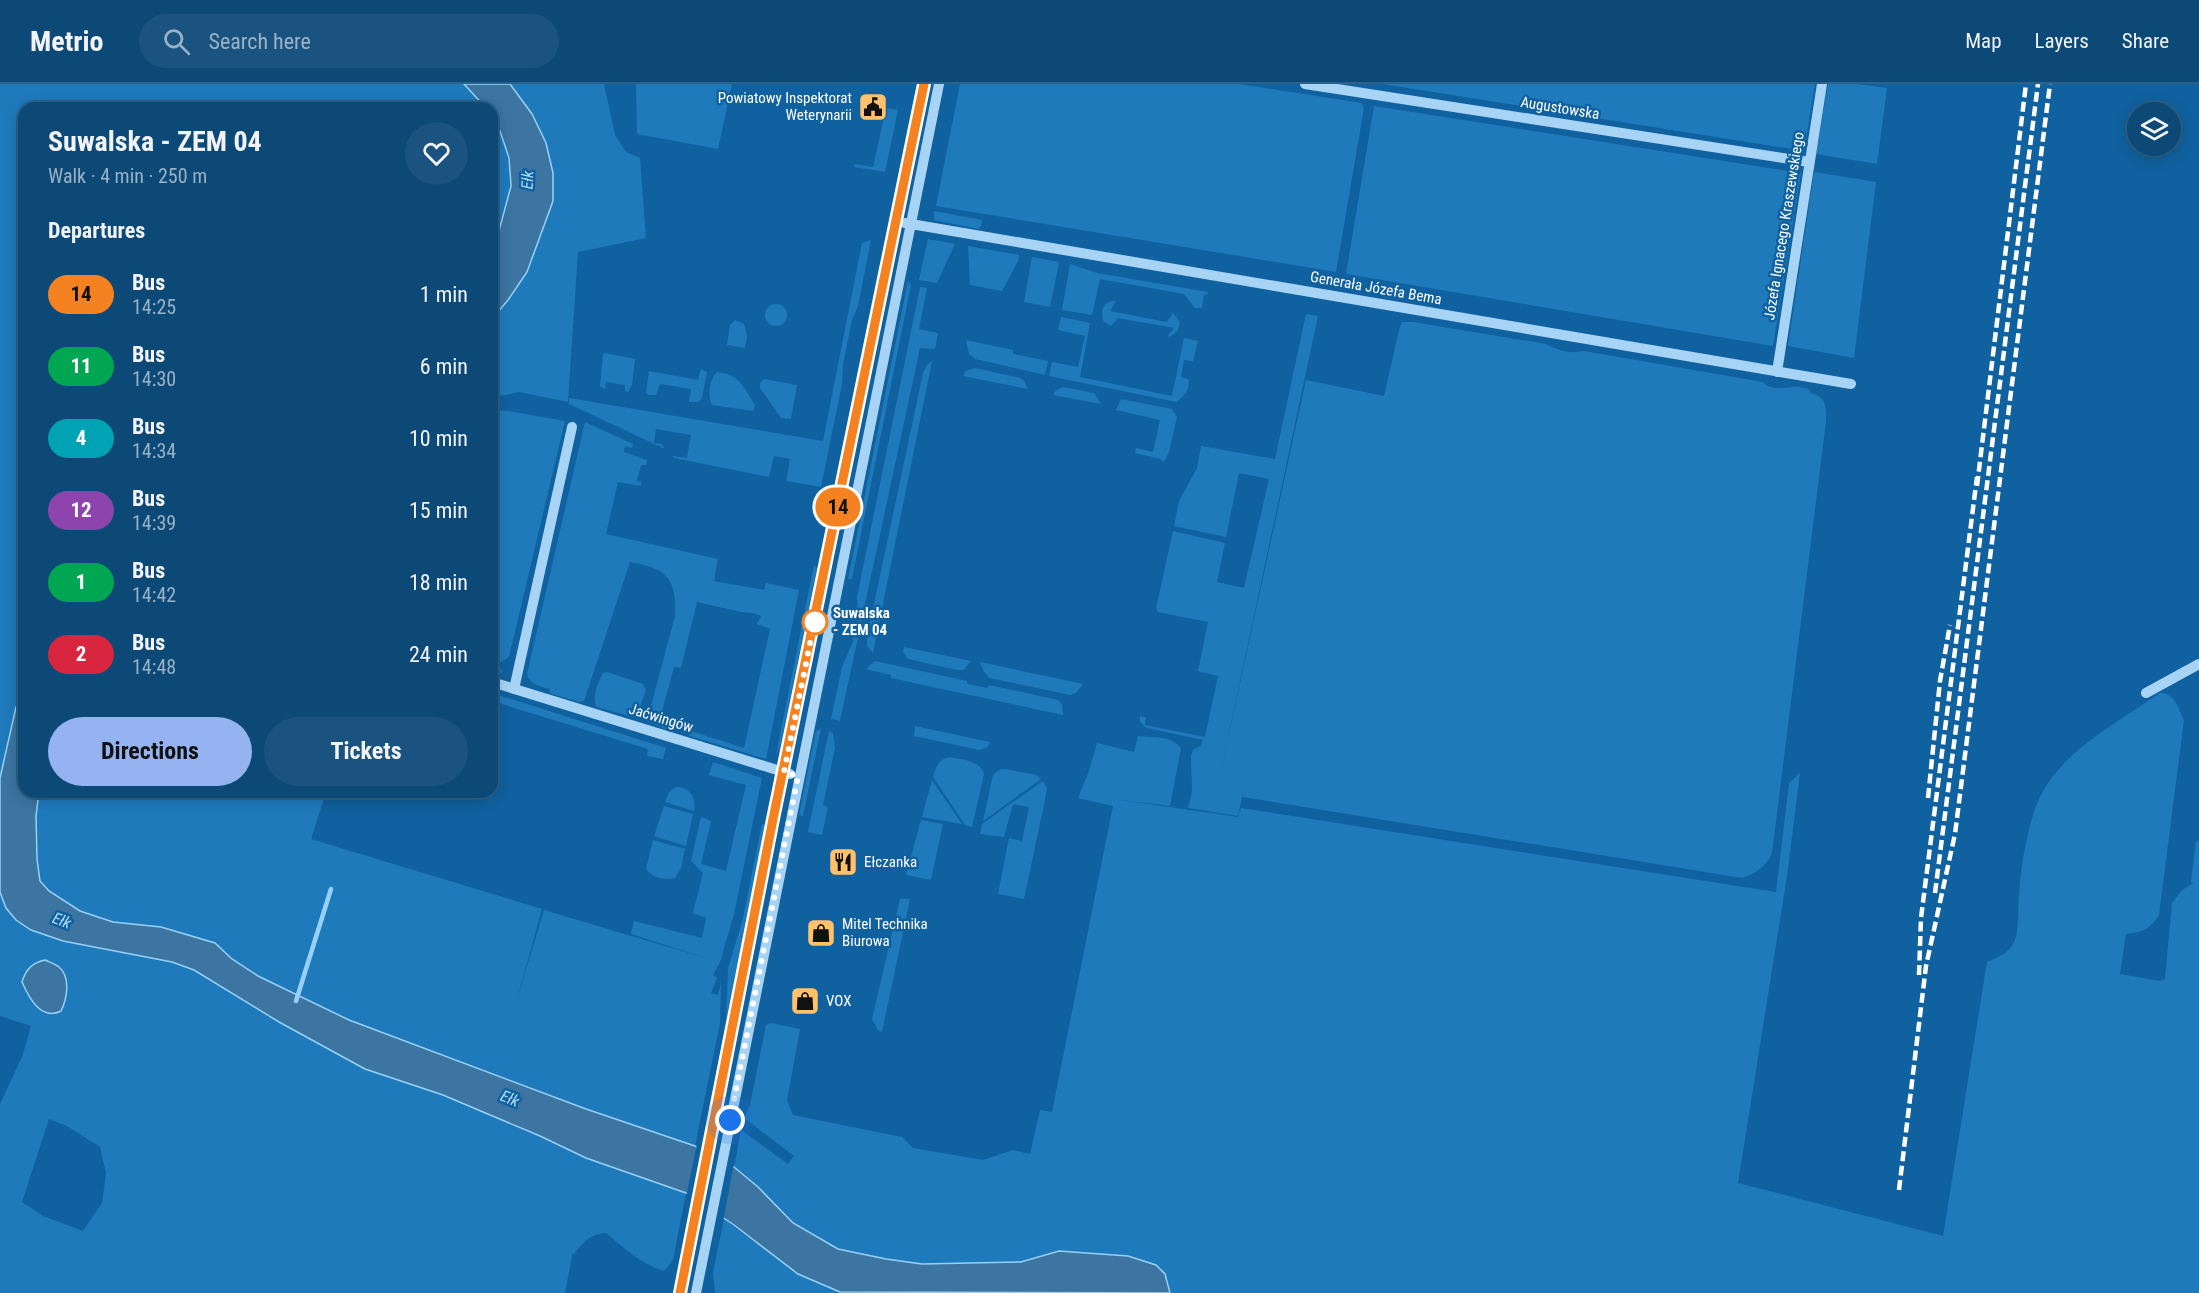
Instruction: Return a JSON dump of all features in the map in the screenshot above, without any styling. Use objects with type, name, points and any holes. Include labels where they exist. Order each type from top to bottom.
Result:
[{"type":"street","points":[[680,1293],[924,84]]},
{"type":"street","points":[[696,1293],[798,776],[939,84]]},
{"type":"street","name":"Augustowska","points":[[1305,84],[1809,162]]},
{"type":"street","name":"Józefa Ignacego Kraszewskiego","points":[[1777,372],[1822,84]]},
{"type":"street","name":"Generała Józefa Bema","points":[[896,221],[1851,384]]},
{"type":"street","points":[[514,689],[572,427]]},
{"type":"street","points":[[2146,693],[2199,664]]},
{"type":"street","name":"Jaćwingów","points":[[498,684],[798,776]]},
{"type":"shaded area","points":[[0,84],[464,84],[480,102],[18,102],[18,704],[0,778]]},
{"type":"shaded area","points":[[510,84],[604,84],[615,135],[626,152],[640,158],[646,238],[578,252],[568,402],[519,392],[498,397],[498,312],[527,272],[553,200],[553,173],[532,114]]},
{"type":"shaded area","points":[[636,84],[732,84],[718,149],[637,134]]},
{"type":"shaded area","points":[[960,84],[1239,84],[1362,103],[1364,108],[1336,272],[936,206]]},
{"type":"shaded area","points":[[1383,84],[1815,84],[1804,151]]},
{"type":"shaded area","points":[[1828,84],[1857,84],[1887,88],[1877,164],[1816,154]]},
{"type":"shaded area","points":[[1374,106],[1801,173],[1773,346],[1346,274]]},
{"type":"shaded area","points":[[886,108],[898,110],[885,172],[854,167],[855,164],[873,167]]},
{"type":"shaded area","points":[[498,129],[509,164],[510,180],[498,232]]},
{"type":"shaded area","points":[[1814,172],[1876,182],[1854,358],[1788,346]]},
{"type":"shaded area","points":[[934,211],[982,220],[981,226],[978,229],[934,220]]},
{"type":"shaded area","points":[[928,239],[955,244],[937,283],[919,280]]},
{"type":"shaded area","points":[[871,240],[858,306],[852,320],[843,364],[842,384],[821,487],[786,481],[790,459],[774,456],[769,477],[674,458],[672,456],[687,458],[691,435],[656,429],[654,443],[662,444],[665,447],[663,448],[569,404],[569,398],[823,441],[862,243]]},
{"type":"shaded area","points":[[968,246],[1019,255],[1002,291],[970,285]]},
{"type":"shaded area","points":[[1032,257],[1059,262],[1050,307],[1024,302]]},
{"type":"shaded area","points":[[1070,264],[1097,273],[1208,292],[1204,295],[1202,308],[1195,308],[1184,294],[1100,279],[1092,315],[1062,310]]},
{"type":"shaded area","points":[[908,281],[911,285],[852,579],[848,579]]},
{"type":"shaded area","points":[[920,287],[927,288],[919,329],[938,333],[935,349],[920,348],[840,721],[831,719],[842,667],[852,644],[858,618],[857,597]]},
{"type":"shaded area","points":[[1116,301],[1110,311],[1167,322],[1173,313],[1180,322],[1179,328],[1167,337],[1174,328],[1118,318],[1111,326],[1103,321],[1102,311],[1105,304]]},
{"type":"shaded area","points":[[772,304],[780,304],[787,311],[787,319],[780,326],[772,326],[765,319],[765,311]]},
{"type":"shaded area","points":[[1306,314],[1318,316],[1217,789],[1306,380],[1384,396],[1402,322],[1413,322],[1546,344],[1565,351],[1584,351],[1763,382],[1773,388],[1801,387],[1809,389],[1811,393],[1823,400],[1826,421],[1772,853],[1760,869],[1742,878],[1243,797],[1243,793],[1238,816],[1188,808],[1192,792],[1191,756],[1193,750],[1201,746],[1203,740],[1147,728],[1140,722],[1140,716],[1146,717],[1145,725],[1205,737],[1218,676],[1198,671],[1208,622],[1158,612],[1156,608],[1173,531],[1225,543],[1217,582],[1244,588],[1269,479],[1239,473],[1226,537],[1174,526],[1179,501],[1197,468],[1201,446],[1275,459]]},
{"type":"shaded area","points":[[1061,317],[1090,323],[1080,377],[1172,396],[1184,338],[1198,341],[1193,361],[1184,360],[1181,377],[1188,379],[1189,386],[1186,392],[1176,402],[1049,376],[1052,362],[1078,367],[1085,336],[1058,330]]},
{"type":"shaded area","points":[[735,320],[744,324],[747,336],[745,348],[727,345],[730,325]]},
{"type":"shaded area","points":[[966,340],[1013,350],[1013,354],[1048,361],[1045,375],[975,359],[969,354]]},
{"type":"shaded area","points":[[603,354],[635,359],[632,385],[628,392],[625,391],[625,385],[606,382],[605,389],[600,386]]},
{"type":"shaded area","points":[[932,361],[873,653],[867,646],[867,637],[923,373]]},
{"type":"shaded area","points":[[975,368],[1020,378],[1028,389],[963,376],[966,371]]},
{"type":"shaded area","points":[[701,369],[707,372],[702,398],[698,402],[689,402],[691,389],[660,384],[656,395],[648,395],[646,392],[649,371],[698,380]]},
{"type":"shaded area","points":[[717,372],[731,376],[744,387],[755,405],[753,411],[712,405],[710,387]]},
{"type":"shaded area","points":[[764,379],[797,385],[791,419],[781,418],[760,388],[760,383]]},
{"type":"shaded area","points":[[1063,387],[1094,393],[1101,404],[1053,395],[1055,391]]},
{"type":"shaded area","points":[[1121,399],[1172,409],[1177,417],[1169,452],[1164,462],[1135,453],[1136,448],[1153,452],[1160,420],[1116,410]]},
{"type":"shaded area","points":[[498,410],[565,421],[509,657],[498,664]]},
{"type":"shaded area","points":[[585,422],[633,444],[632,448],[625,446],[624,452],[647,460],[646,465],[641,465],[637,481],[642,482],[640,486],[618,482],[606,534],[718,559],[714,581],[764,590],[766,583],[799,590],[766,759],[690,736],[688,733],[688,730],[744,748],[770,629],[757,624],[761,616],[753,613],[697,602],[681,668],[674,667],[659,722],[672,726],[668,730],[647,721],[675,616],[674,593],[671,584],[667,577],[653,568],[630,562],[584,701],[579,702],[549,693],[550,689],[528,678],[527,674]]},
{"type":"shaded area","points":[[814,565],[817,568],[780,747],[776,755]]},
{"type":"shaded area","points":[[904,647],[971,661],[964,670],[957,670],[908,659],[903,652]]},
{"type":"shaded area","points":[[875,661],[967,681],[967,684],[988,688],[989,685],[1058,700],[1062,704],[1063,715],[891,678],[891,675],[866,669]]},
{"type":"shaded area","points":[[980,662],[1083,684],[1076,693],[1070,695],[990,678],[984,672]]},
{"type":"shaded area","points":[[498,664],[503,672],[498,672]]},
{"type":"shaded area","points":[[607,672],[643,684],[646,690],[636,718],[597,707],[596,690],[603,673]]},
{"type":"shaded area","points":[[2160,693],[2173,698],[2184,720],[2159,915],[2146,929],[2126,934],[2120,974],[2160,981],[2165,979],[2172,903],[2182,890],[2194,883],[2191,882],[2196,841],[2199,842],[2199,1293],[1170,1293],[1165,1274],[1128,1256],[1059,1251],[1021,1262],[922,1264],[838,1249],[793,1223],[758,1187],[734,1167],[741,1130],[788,1164],[794,1156],[744,1118],[750,1105],[766,1025],[771,1023],[800,1029],[787,1100],[793,1115],[902,1137],[913,1148],[983,1160],[1013,1150],[1030,1154],[1040,1110],[1052,1112],[1113,806],[1078,798],[1097,743],[1134,752],[1138,736],[1156,737],[1172,741],[1181,748],[1170,806],[1114,799],[1238,817],[1241,808],[1776,892],[1789,783],[1800,773],[1787,876],[1738,1183],[1943,1236],[1987,962],[2007,951],[2015,940],[2023,862],[2035,809],[2044,789],[2071,756],[2106,729]]},
{"type":"shaded area","points":[[498,695],[666,748],[663,759],[647,756],[648,749],[498,703]]},
{"type":"shaded area","points":[[915,726],[990,742],[988,747],[980,750],[914,736]]},
{"type":"shaded area","points":[[821,729],[803,816],[799,815],[816,731]]},
{"type":"shaded area","points":[[829,731],[833,733],[835,748],[823,805],[828,807],[822,835],[808,832]]},
{"type":"shaded area","points":[[950,757],[975,763],[984,774],[972,827],[965,825],[933,777],[938,764]]},
{"type":"shaded area","points":[[713,762],[762,778],[734,914],[720,962],[713,975],[717,978],[711,993],[718,995],[721,983],[720,1023],[695,1146],[586,1109],[349,1020],[258,976],[232,959],[215,943],[161,927],[113,922],[80,911],[49,891],[40,881],[36,815],[38,798],[324,798],[311,839],[542,909],[516,1003],[544,910],[709,959],[631,934],[634,921],[702,938],[706,918],[693,913],[703,873],[691,861],[701,817],[711,821],[701,864],[726,871],[746,785],[709,775]]},
{"type":"shaded area","points":[[1006,769],[1036,775],[1041,779],[983,821],[993,775],[999,770]]},
{"type":"shaded area","points":[[932,780],[962,824],[922,817]]},
{"type":"shaded area","points":[[1043,781],[1047,788],[1046,795],[1024,899],[998,894],[1009,838],[1022,841],[1029,807],[1013,804],[1004,837],[980,834],[982,824]]},
{"type":"shaded area","points":[[676,787],[689,791],[694,802],[694,811],[665,802],[669,792]]},
{"type":"shaded area","points":[[664,806],[693,814],[686,846],[654,836]]},
{"type":"shaded area","points":[[921,820],[943,824],[931,880],[906,875]]},
{"type":"shaded area","points":[[762,824],[765,825],[726,1019],[728,969],[743,918]]},
{"type":"shaded area","points":[[653,840],[685,849],[681,868],[675,878],[659,878],[646,869]]},
{"type":"shaded area","points":[[0,892],[6,908],[31,930],[63,941],[172,962],[194,970],[279,1022],[365,1069],[443,1095],[586,1158],[686,1193],[673,1260],[663,1271],[655,1268],[633,1255],[606,1233],[591,1237],[573,1255],[573,1251],[565,1293],[0,1293],[0,1104],[22,1057],[31,1026],[0,1016]],"holes":[[[49,1119],[67,1126],[100,1147],[106,1173],[102,1203],[83,1231],[43,1216],[22,1202]]]},
{"type":"shaded area","points":[[900,899],[910,899],[882,1032],[878,1030],[872,1019]]},
{"type":"shaded area","points":[[724,1219],[798,1274],[845,1293],[715,1293],[713,1272]]},
{"type":"water","name":"Ełk","points":[[464,84],[510,84],[532,114],[546,143],[553,173],[553,201],[527,272],[498,312],[498,233],[511,186],[509,158],[498,128],[498,102],[480,102]]},
{"type":"water","name":"Ełk","points":[[18,704],[18,798],[38,798],[36,816],[40,881],[49,891],[80,911],[113,922],[161,927],[215,943],[232,959],[258,976],[349,1020],[586,1109],[695,1146],[734,1167],[758,1187],[793,1223],[838,1249],[922,1264],[1021,1262],[1059,1251],[1128,1256],[1156,1265],[1165,1274],[1170,1293],[840,1292],[798,1274],[734,1225],[686,1193],[586,1158],[443,1095],[365,1069],[279,1022],[194,970],[172,962],[63,941],[31,930],[16,920],[6,908],[0,892],[0,778]]},
{"type":"water","points":[[45,960],[59,967],[65,976],[66,994],[63,1006],[61,1011],[54,1013],[47,1013],[37,1006],[28,995],[22,982],[30,967]]},
{"type":"pier","points":[[697,1144],[734,1163],[723,1222],[686,1197]]},
{"type":"waterway","points":[[296,1001],[331,889]]},
{"type":"railway","points":[[1977,486],[2026,84]]},
{"type":"railway","points":[[1935,893],[2038,84]]},
{"type":"railway","points":[[1899,1190],[1926,966],[1955,834],[2050,84]]},
{"type":"railway","points":[[1919,975],[1921,918],[1977,477]]},
{"type":"railway","points":[[1928,798],[1940,681],[1950,625]]},
{"type":"bus line","name":"14","points":[[680,1293],[773,819],[924,84]]},
{"type":"place","name":"Powiatowy Inspektorat Weterynarii","points":[[873,107]]},
{"type":"place","name":"Suwalska - ZEM 04","points":[[815,622]]},
{"type":"place","name":"Ełczanka","points":[[843,862]]},
{"type":"place","name":"Mitel Technika Biurowa","points":[[821,933]]},
{"type":"place","name":"VOX","points":[[805,1001]]},
{"type":"route","points":[[730,1120],[798,776],[784,772],[816,614],[815,622]]}]
